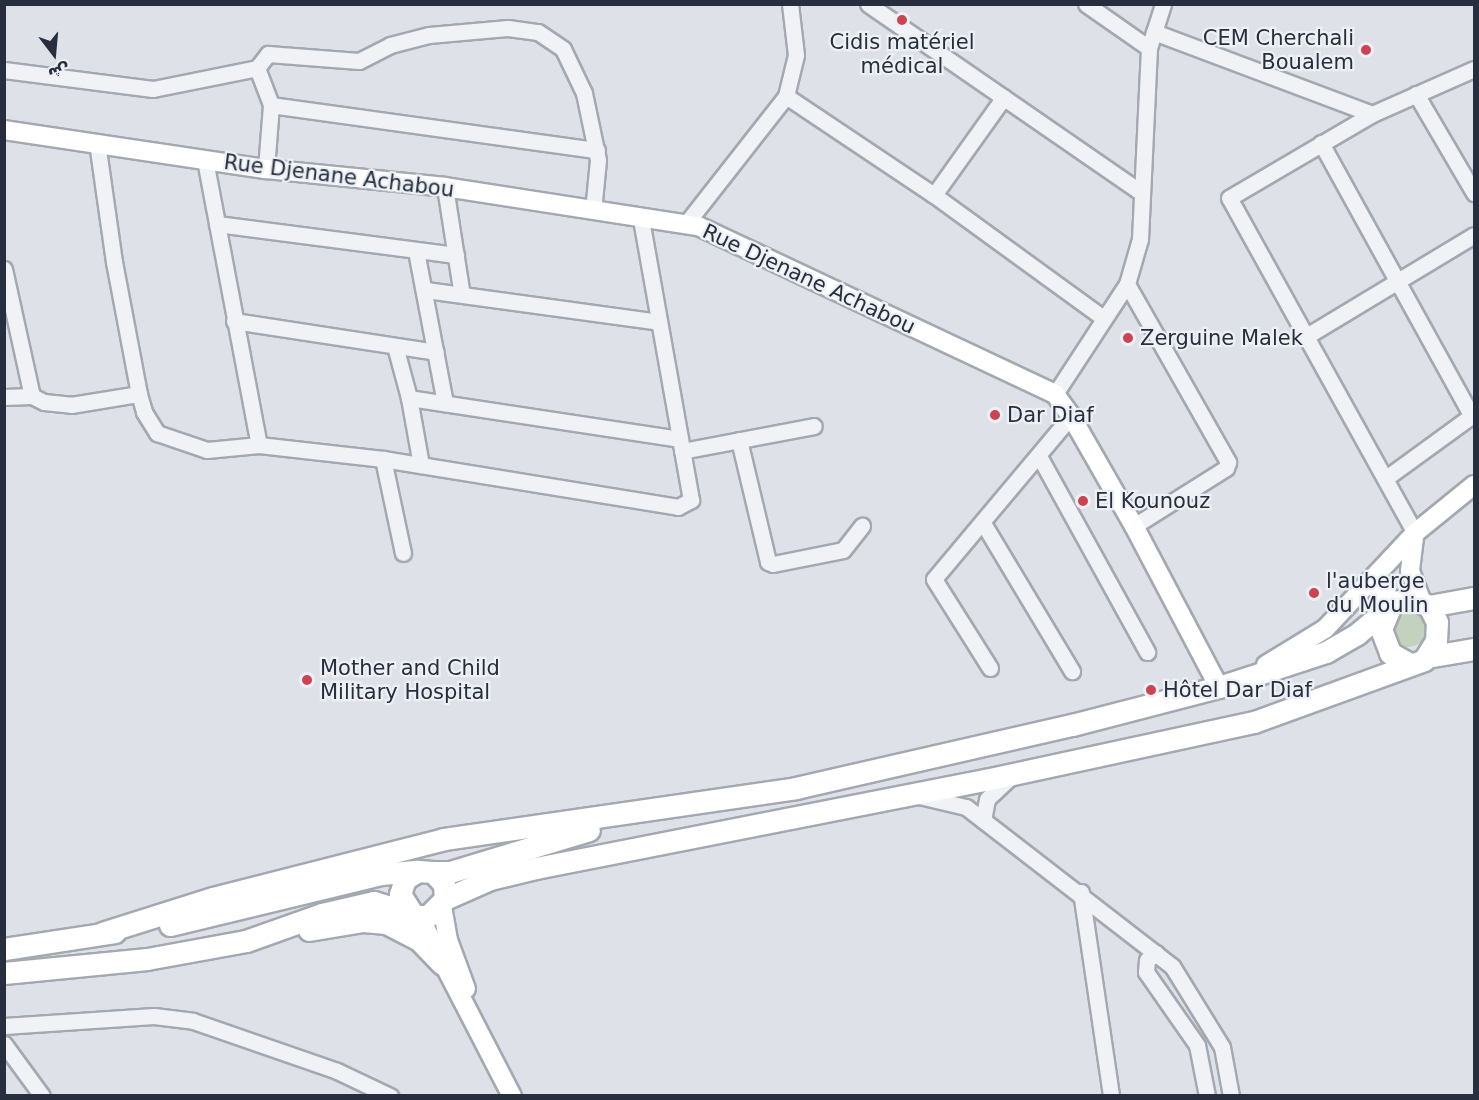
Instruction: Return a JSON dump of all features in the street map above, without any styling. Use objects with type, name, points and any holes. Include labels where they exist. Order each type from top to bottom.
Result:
[{"type":"highway","points":[[1373,582],[1390,606]]},
{"type":"highway","points":[[102,933],[213,898],[444,839],[638,814],[796,788],[975,749],[1225,685],[1326,652],[1357,634],[1390,606],[1411,597],[1425,603],[1474,598]]},
{"type":"highway","points":[[1418,661],[1438,632],[1425,603]]},
{"type":"highway","points":[[1390,606],[1382,618],[1382,639],[1393,657],[1418,661]]},
{"type":"highway","points":[[246,941],[348,906],[374,902],[428,916],[443,903],[490,879],[536,868],[1014,774],[1254,722],[1418,661],[1474,649]]},
{"type":"highway","points":[[4,949],[199,919],[381,874],[450,872],[638,814]]},
{"type":"highway","points":[[426,872],[444,884],[443,903]]},
{"type":"highway","points":[[416,914],[400,894],[405,879],[426,872]]},
{"type":"highway","points":[[4,973],[147,959],[363,921],[386,923],[420,940],[442,964]]},
{"type":"main road","name":"Rue Djenane Achabou","points":[[4,130],[266,168],[445,187],[593,212],[698,226],[1055,394],[1071,416],[1225,685]]},
{"type":"main road","points":[[1225,685],[1325,629],[1373,582],[1415,533],[1474,485]]},
{"type":"main road","points":[[1415,533],[1410,570],[1425,603]]},
{"type":"main road","points":[[443,903],[453,955],[490,1052]]},
{"type":"main road","points":[[416,914],[512,1095]]},
{"type":"street","points":[[685,225],[786,96],[796,55],[790,4]]},
{"type":"street","points":[[868,4],[1141,192]]},
{"type":"street","points":[[1086,4],[1149,48]]},
{"type":"street","points":[[1055,394],[1102,317],[1127,284],[1140,239],[1149,48],[1163,4]]},
{"type":"street","points":[[4,70],[153,89],[258,68],[268,54],[359,61],[390,45],[429,35],[499,28],[538,32],[563,49],[584,93],[597,150],[593,212]]},
{"type":"street","points":[[1154,32],[1372,114]]},
{"type":"street","points":[[258,68],[271,105],[266,168]]},
{"type":"street","points":[[1415,533],[1229,198],[1372,114],[1474,69]]},
{"type":"street","points":[[1416,94],[1474,193]]},
{"type":"street","points":[[786,96],[934,195],[1102,317]]},
{"type":"street","points":[[934,195],[1004,97]]},
{"type":"street","points":[[271,105],[597,150]]},
{"type":"street","points":[[97,142],[114,262],[139,394],[152,428],[174,440],[207,450],[259,445],[383,459],[678,507],[691,500],[641,219]]},
{"type":"street","points":[[1322,143],[1473,415],[1386,478]]},
{"type":"street","points":[[205,160],[259,445]]},
{"type":"street","points":[[445,187],[462,295]]},
{"type":"street","points":[[217,224],[456,255]]},
{"type":"street","points":[[1305,337],[1398,279],[1474,236]]},
{"type":"street","points":[[416,251],[426,290],[445,403]]},
{"type":"street","points":[[4,269],[32,396]]},
{"type":"street","points":[[1127,284],[1228,462],[1226,468],[1134,526]]},
{"type":"street","points":[[426,290],[659,322]]},
{"type":"street","points":[[234,321],[436,352]]},
{"type":"street","points":[[395,346],[409,398],[421,465]]},
{"type":"street","points":[[4,397],[32,396],[44,402],[71,405],[139,394]]},
{"type":"street","points":[[409,398],[681,445],[739,440],[814,426]]},
{"type":"street","points":[[990,668],[933,582],[935,575],[983,523],[1071,416]]},
{"type":"street","points":[[739,440],[768,562],[773,564],[843,550],[862,526]]},
{"type":"street","points":[[1039,456],[1146,652]]},
{"type":"street","points":[[383,459],[403,553]]},
{"type":"street","points":[[983,523],[1072,671]]},
{"type":"street","points":[[983,820],[987,799],[1014,774]]},
{"type":"street","points":[[910,794],[966,807],[1081,892],[1172,966],[1222,1047],[1231,1095]]},
{"type":"street","points":[[1081,892],[1111,1095]]},
{"type":"street","points":[[1156,953],[1147,960],[1146,972],[1197,1045],[1207,1095]]},
{"type":"street","points":[[4,1026],[154,1016],[193,1021],[337,1071],[390,1095]]},
{"type":"street","points":[[4,1044],[42,1095]]},
{"type":"green space","points":[[1408,609],[1422,614],[1427,628],[1422,642],[1408,647],[1394,642],[1389,628],[1394,614]]},
{"type":"place","name":"Cidis matériel médical","points":[[902,20]]},
{"type":"place","name":"CEM Cherchali Boualem","points":[[1366,50]]},
{"type":"place","name":"Zerguine Malek","points":[[1128,338]]},
{"type":"place","name":"Dar Diaf","points":[[995,415]]},
{"type":"place","name":"El Kounouz","points":[[1083,501]]},
{"type":"place","name":"l'auberge du Moulin","points":[[1314,593]]},
{"type":"place","name":"Mother and Child Military Hospital","points":[[307,680]]},
{"type":"place","name":"Hôtel Dar Diaf","points":[[1151,690]]}]
